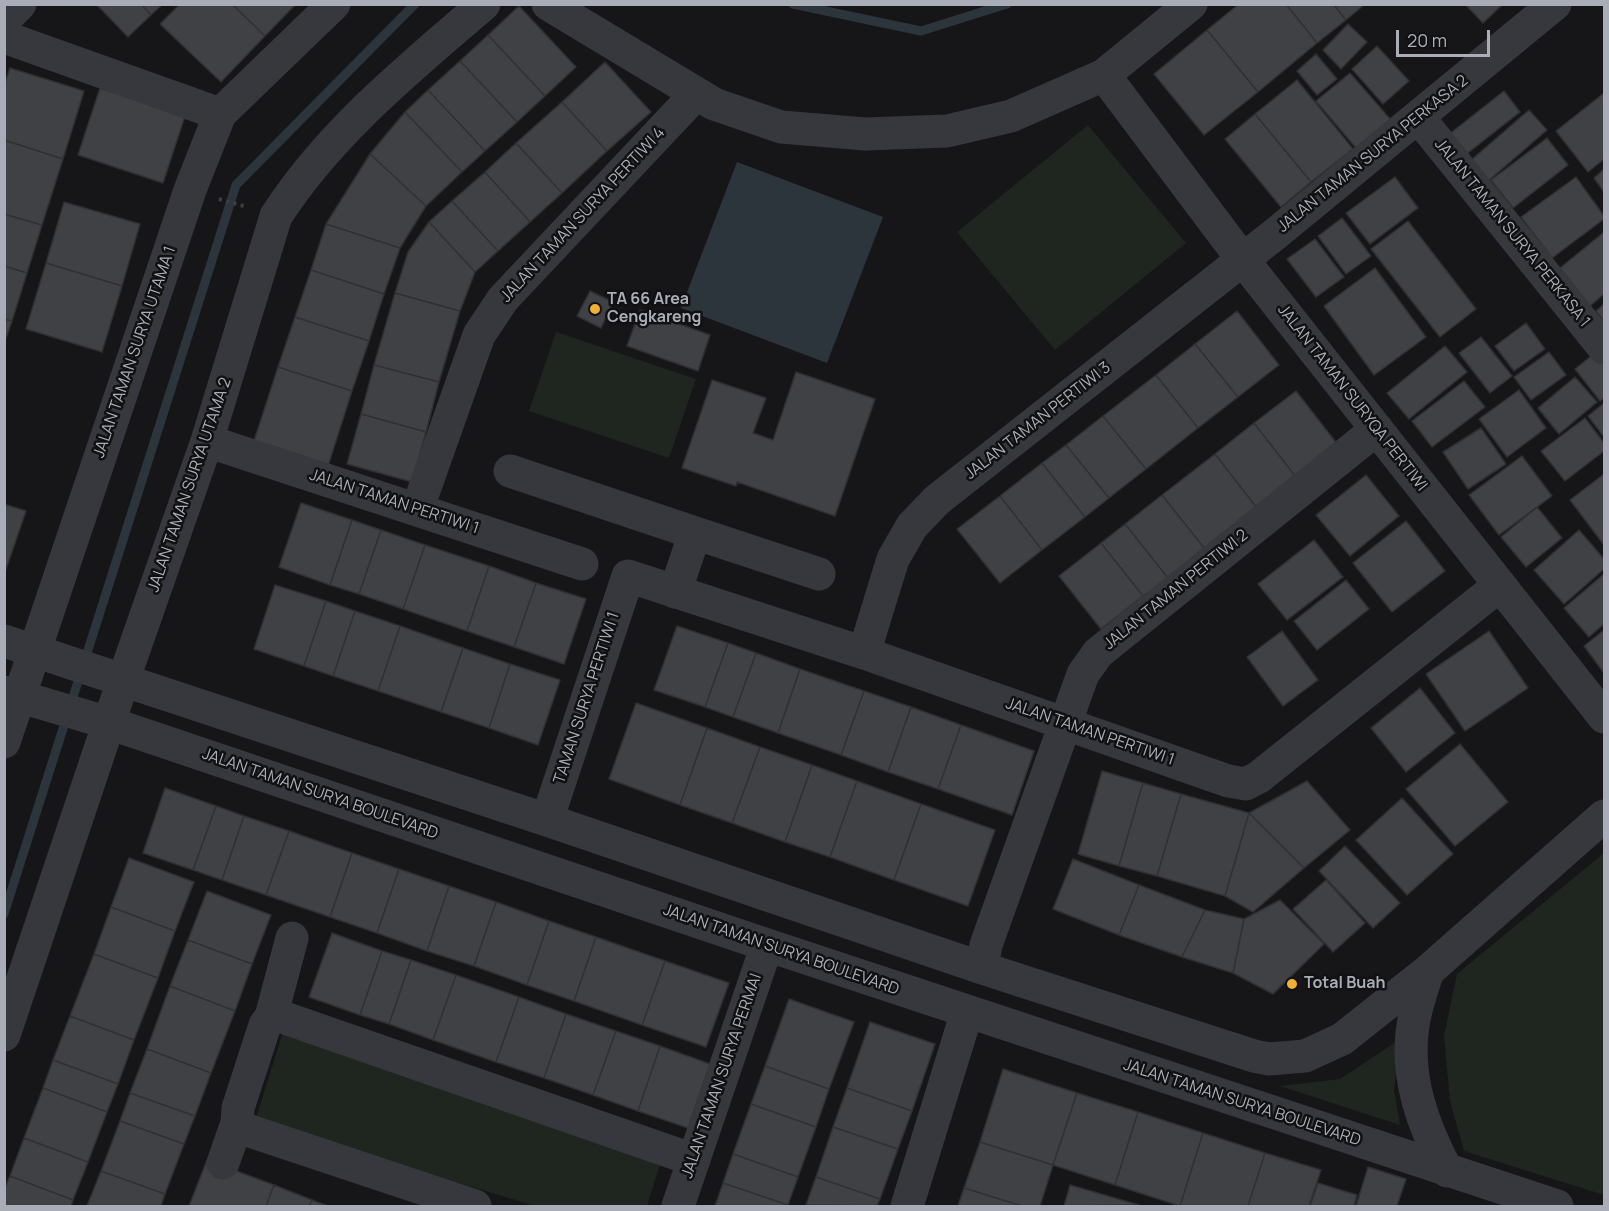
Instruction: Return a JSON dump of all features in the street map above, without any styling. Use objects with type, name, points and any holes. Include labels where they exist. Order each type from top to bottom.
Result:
[{"type":"street","points":[[4,20],[21,4]]},
{"type":"street","name":"JALAN TAMAN SURYA UTAMA 1","points":[[4,742],[21,698],[31,649],[190,190],[220,114],[334,4]]},
{"type":"street","name":"JALAN TAMAN SURYA UTAMA 2","points":[[4,1035],[112,675],[207,441],[276,216],[296,185],[321,156],[383,92],[484,4]]},
{"type":"street","points":[[548,4],[714,104],[781,127],[865,134],[947,131],[1011,117],[1104,75],[1191,4]]},
{"type":"street","name":"JALAN TAMAN SURYA PERKASA 2","points":[[1274,236],[1555,4]]},
{"type":"street","points":[[4,37],[220,114]]},
{"type":"street","name":"JALAN TAMAN SURYQA PERTIWI","points":[[1104,75],[1243,260],[1605,717]]},
{"type":"street","name":"JALAN TAMAN SURYA PERTIWI 4","points":[[417,510],[479,335],[502,299],[696,94]]},
{"type":"street","name":"JALAN TAMAN SURYA PERKASA 1","points":[[1419,118],[1605,348]]},
{"type":"street","name":"JALAN TAMAN PERTIWI 3","points":[[864,653],[892,559],[912,526],[937,500],[1274,236]]},
{"type":"street","name":"JALAN TAMAN PERTIWI 2","points":[[982,968],[986,945],[1083,674],[1098,652],[1377,429]]},
{"type":"street","name":"JALAN TAMAN PERTIWI 1","points":[[207,441],[582,564]]},
{"type":"street","points":[[510,471],[819,574]]},
{"type":"street","points":[[682,594],[703,535]]},
{"type":"street","name":"JALAN TAMAN PERTIWI 1","points":[[628,576],[864,653],[1228,781],[1246,784],[1259,777],[1500,585]]},
{"type":"street","name":"TAMAN SURYA PERTIWI 1","points":[[547,820],[628,576]]},
{"type":"street","points":[[31,649],[547,820],[982,968],[1269,1059],[1305,1056],[1342,1039],[1428,971],[1605,816]]},
{"type":"street","name":"JALAN TAMAN SURYA BOULEVARD","points":[[21,698],[98,719],[967,1012],[1557,1206]]},
{"type":"street","points":[[223,1163],[265,1025],[271,1017],[292,938]]},
{"type":"street","name":"JALAN TAMAN SURYA PERMAI","points":[[678,1206],[767,945]]},
{"type":"street","points":[[1428,971],[1413,1025],[1413,1081],[1425,1126],[1447,1171]]},
{"type":"street","points":[[907,1206],[967,1012]]},
{"type":"street","points":[[271,1017],[282,1017],[694,1160]]},
{"type":"street","points":[[237,1123],[247,1130],[474,1206]]},
{"type":"path","points":[[219,199],[252,208]]},
{"type":"shaded area","points":[[1088,125],[1186,243],[1055,350],[957,232]]},
{"type":"shaded area","points":[[737,162],[883,217],[827,363],[681,308]]},
{"type":"shaded area","points":[[556,332],[696,379],[669,458],[529,411]]},
{"type":"shaded area","points":[[1604,853],[1604,1195],[1464,1151],[1450,1101],[1444,1036],[1457,974]]},
{"type":"shaded area","points":[[283,1032],[661,1161],[647,1206],[535,1206],[255,1121]]},
{"type":"shaded area","points":[[1400,1039],[1394,1090],[1400,1125],[1280,1086],[1340,1079]]},
{"type":"building","points":[[96,4],[141,4],[151,15],[128,37]]},
{"type":"building","points":[[141,4],[163,4],[151,15]]},
{"type":"building","points":[[180,4],[232,4],[265,36],[221,82],[160,24]]},
{"type":"building","points":[[232,4],[296,4],[265,36]]},
{"type":"building","points":[[1239,4],[1286,4],[1317,43],[1258,92],[1207,30]]},
{"type":"building","points":[[1286,4],[1333,4],[1346,20],[1317,43]]},
{"type":"building","points":[[1333,4],[1365,4],[1346,20]]},
{"type":"building","points":[[1465,4],[1503,4],[1483,23]]},
{"type":"building","points":[[519,6],[576,67],[545,96],[488,35]]},
{"type":"building","points":[[1348,24],[1367,42],[1341,69],[1323,50]]},
{"type":"building","points":[[1207,30],[1258,92],[1204,135],[1154,74]]},
{"type":"building","points":[[488,35],[545,96],[517,122],[460,61]]},
{"type":"building","points":[[1377,46],[1409,81],[1383,104],[1352,69]]},
{"type":"building","points":[[1316,54],[1337,79],[1317,95],[1297,71]]},
{"type":"building","points":[[460,61],[517,122],[485,151],[428,90]]},
{"type":"building","points":[[605,62],[651,112],[607,151],[562,102]]},
{"type":"building","points":[[10,68],[84,91],[63,159],[4,140],[4,86]]},
{"type":"building","points":[[1350,73],[1391,120],[1357,149],[1316,101]]},
{"type":"building","points":[[1297,80],[1353,149],[1311,182],[1255,114]]},
{"type":"building","points":[[100,88],[185,116],[163,183],[78,155]]},
{"type":"building","points":[[428,90],[485,151],[462,172],[405,112]]},
{"type":"building","points":[[1504,91],[1520,112],[1464,156],[1448,135]]},
{"type":"building","points":[[1604,93],[1604,159],[1588,172],[1556,131]]},
{"type":"building","points":[[562,102],[607,151],[562,193],[516,143]]},
{"type":"building","points":[[1529,110],[1547,130],[1488,181],[1470,161]]},
{"type":"building","points":[[405,112],[462,172],[426,206],[370,154]]},
{"type":"building","points":[[1255,114],[1311,182],[1281,207],[1225,139]]},
{"type":"building","points":[[1547,138],[1568,165],[1513,208],[1491,180]]},
{"type":"building","points":[[4,140],[63,159],[42,225],[4,214]]},
{"type":"building","points":[[516,143],[562,193],[530,222],[485,172]]},
{"type":"building","points":[[370,154],[426,206],[400,248],[326,224]]},
{"type":"building","points":[[1604,169],[1604,192],[1594,178]]},
{"type":"building","points":[[485,172],[530,222],[498,251],[452,201]]},
{"type":"building","points":[[1395,177],[1418,208],[1370,244],[1346,213]]},
{"type":"building","points":[[1576,177],[1604,219],[1552,258],[1521,217]]},
{"type":"building","points":[[452,201],[498,251],[475,272],[429,222]]},
{"type":"building","points":[[64,202],[140,224],[122,286],[46,263]]},
{"type":"building","points":[[4,214],[42,225],[27,273],[4,266]]},
{"type":"building","points":[[1342,218],[1371,256],[1346,274],[1318,236]]},
{"type":"building","points":[[1408,221],[1476,309],[1440,337],[1371,249]]},
{"type":"building","points":[[429,222],[475,272],[460,311],[395,293],[408,252]]},
{"type":"building","points":[[326,224],[400,248],[384,294],[311,270]]},
{"type":"building","points":[[1604,232],[1604,294],[1590,306],[1560,268]]},
{"type":"building","points":[[1315,239],[1344,277],[1316,297],[1287,259]]},
{"type":"building","points":[[46,263],[122,286],[102,352],[26,329]]},
{"type":"building","points":[[4,266],[27,273],[12,321],[4,319]]},
{"type":"building","points":[[1375,268],[1426,337],[1374,375],[1324,306]]},
{"type":"building","points":[[311,270],[384,294],[369,341],[295,317]]},
{"type":"building","name":"TA 66 Area Cengkareng","points":[[590,291],[613,302],[601,328],[577,316]]},
{"type":"building","points":[[395,293],[460,311],[439,382],[374,365]]},
{"type":"building","points":[[1604,304],[1604,321],[1596,311]]},
{"type":"building","points":[[640,310],[710,335],[698,371],[627,346]]},
{"type":"building","points":[[1237,311],[1279,365],[1238,397],[1195,344]]},
{"type":"building","points":[[295,317],[369,341],[352,391],[278,367]]},
{"type":"building","points":[[4,319],[12,321],[4,344]]},
{"type":"building","points":[[1526,323],[1545,349],[1514,371],[1495,346]]},
{"type":"building","points":[[1481,337],[1512,376],[1490,393],[1459,353]]},
{"type":"building","points":[[1195,344],[1238,397],[1198,428],[1156,375]]},
{"type":"building","points":[[1445,346],[1467,372],[1409,419],[1387,393]]},
{"type":"building","points":[[1600,349],[1604,355],[1604,398],[1600,401],[1575,369]]},
{"type":"building","points":[[1549,352],[1566,375],[1531,400],[1514,377]]},
{"type":"building","points":[[374,365],[439,382],[426,432],[361,414]]},
{"type":"building","points":[[278,367],[352,391],[328,466],[254,441]]},
{"type":"building","points":[[796,372],[875,399],[835,516],[737,482],[736,486],[682,468],[712,380],[766,398],[753,433],[773,440]]},
{"type":"building","points":[[1156,375],[1198,428],[1146,469],[1103,416]]},
{"type":"building","points":[[1575,377],[1597,402],[1559,434],[1538,408]]},
{"type":"building","points":[[1464,381],[1485,407],[1432,447],[1412,421]]},
{"type":"building","points":[[1519,390],[1546,428],[1507,457],[1479,419]]},
{"type":"building","points":[[1296,391],[1338,445],[1296,477],[1254,423]]},
{"type":"building","points":[[1604,403],[1604,437],[1588,416]]},
{"type":"building","points":[[361,414],[426,432],[412,482],[347,464]]},
{"type":"building","points":[[1103,416],[1146,469],[1109,498],[1066,445]]},
{"type":"building","points":[[1585,418],[1604,443],[1604,451],[1565,481],[1541,451]]},
{"type":"building","points":[[1254,423],[1296,477],[1257,508],[1215,454]]},
{"type":"building","points":[[1481,428],[1506,464],[1468,489],[1443,452]]},
{"type":"building","points":[[1066,445],[1109,498],[1085,517],[1042,463]]},
{"type":"building","points":[[1215,454],[1257,508],[1205,549],[1162,495]]},
{"type":"building","points":[[1522,456],[1552,496],[1499,535],[1469,495]]},
{"type":"building","points":[[1042,463],[1085,517],[1042,550],[1000,496]]},
{"type":"building","points":[[1604,474],[1604,545],[1570,500]]},
{"type":"building","points":[[1366,475],[1399,516],[1350,556],[1316,515]]},
{"type":"building","points":[[1162,495],[1205,549],[1168,578],[1125,524]]},
{"type":"building","points":[[1000,496],[1042,550],[1000,583],[957,529]]},
{"type":"building","points":[[301,503],[352,520],[330,585],[279,567]]},
{"type":"building","points":[[4,504],[26,511],[4,575]]},
{"type":"building","points":[[1537,507],[1562,538],[1526,567],[1501,537]]},
{"type":"building","points":[[352,520],[381,530],[359,594],[330,585]]},
{"type":"building","points":[[1406,521],[1445,571],[1392,612],[1353,563]]},
{"type":"building","points":[[1125,524],[1168,578],[1143,596],[1101,543]]},
{"type":"building","points":[[381,530],[425,545],[403,609],[359,594]]},
{"type":"building","points":[[1579,530],[1604,559],[1604,569],[1564,604],[1534,570]]},
{"type":"building","points":[[1314,540],[1343,577],[1287,620],[1258,584]]},
{"type":"building","points":[[1101,543],[1143,596],[1101,629],[1059,576]]},
{"type":"building","points":[[425,545],[489,566],[467,631],[403,609]]},
{"type":"building","points":[[489,566],[536,583],[514,647],[467,631]]},
{"type":"building","points":[[1604,574],[1604,624],[1589,637],[1564,608]]},
{"type":"building","points":[[1346,580],[1369,609],[1317,650],[1294,621]]},
{"type":"building","points":[[536,583],[586,599],[564,664],[514,647]]},
{"type":"building","points":[[275,585],[326,601],[304,666],[254,649]]},
{"type":"building","points":[[326,601],[355,611],[333,676],[304,666]]},
{"type":"building","points":[[355,611],[400,626],[378,691],[333,676]]},
{"type":"building","points":[[400,626],[463,648],[441,712],[378,691]]},
{"type":"building","points":[[677,626],[728,643],[705,707],[654,690]]},
{"type":"building","points":[[1604,630],[1604,673],[1584,646]]},
{"type":"building","points":[[1282,631],[1318,680],[1283,706],[1247,657]]},
{"type":"building","points":[[1489,631],[1528,688],[1465,731],[1426,674]]},
{"type":"building","points":[[728,643],[756,653],[733,717],[705,707]]},
{"type":"building","points":[[463,648],[510,664],[489,728],[441,712]]},
{"type":"building","points":[[756,653],[800,669],[778,733],[733,717]]},
{"type":"building","points":[[510,664],[560,680],[538,745],[489,728]]},
{"type":"building","points":[[800,669],[864,691],[841,755],[778,733]]},
{"type":"building","points":[[1420,688],[1455,733],[1406,772],[1371,728]]},
{"type":"building","points":[[864,691],[911,707],[888,772],[841,755]]},
{"type":"building","points":[[636,703],[707,728],[680,805],[609,779]]},
{"type":"building","points":[[911,707],[961,725],[938,789],[888,772]]},
{"type":"building","points":[[961,725],[1034,751],[1012,815],[938,789]]},
{"type":"building","points":[[707,728],[760,747],[732,823],[680,805]]},
{"type":"building","points":[[1460,744],[1508,802],[1455,846],[1406,789]]},
{"type":"building","points":[[760,747],[812,765],[785,842],[732,823]]},
{"type":"building","points":[[812,765],[857,781],[830,857],[785,842]]},
{"type":"building","points":[[1102,771],[1143,783],[1119,866],[1078,854]]},
{"type":"building","points":[[857,781],[921,804],[894,880],[830,857]]},
{"type":"building","points":[[1307,781],[1350,830],[1304,868],[1249,813]]},
{"type":"building","points":[[1143,783],[1181,794],[1157,876],[1119,866]]},
{"type":"building","points":[[165,788],[216,806],[193,870],[143,853]]},
{"type":"building","points":[[1181,794],[1249,813],[1225,896],[1157,876]]},
{"type":"building","points":[[1402,798],[1453,854],[1407,895],[1356,840]]},
{"type":"building","points":[[921,804],[995,830],[968,906],[894,880]]},
{"type":"building","points":[[216,806],[244,816],[222,880],[193,870]]},
{"type":"building","points":[[1249,813],[1304,868],[1253,912],[1225,896]]},
{"type":"building","points":[[244,816],[289,831],[266,895],[222,880]]},
{"type":"building","points":[[289,831],[352,853],[330,917],[266,895]]},
{"type":"building","points":[[1345,846],[1400,903],[1373,928],[1319,871]]},
{"type":"building","points":[[352,853],[399,869],[377,933],[330,917]]},
{"type":"building","points":[[129,858],[194,882],[175,931],[111,907]]},
{"type":"building","points":[[1073,859],[1139,885],[1119,935],[1053,909]]},
{"type":"building","points":[[399,869],[449,886],[427,951],[377,933]]},
{"type":"building","points":[[1326,880],[1365,923],[1333,952],[1293,909]]},
{"type":"building","points":[[1139,885],[1205,910],[1182,957],[1119,935]]},
{"type":"building","points":[[449,886],[496,902],[474,966],[427,951]]},
{"type":"building","points":[[207,891],[271,915],[252,964],[188,940]]},
{"type":"building","points":[[1280,900],[1324,944],[1273,994],[1233,973],[1244,919]]},
{"type":"building","points":[[496,902],[549,921],[527,985],[474,966]]},
{"type":"building","points":[[111,907],[175,931],[158,978],[94,954]]},
{"type":"building","points":[[1205,910],[1244,919],[1233,973],[1182,957]]},
{"type":"building","points":[[549,921],[596,937],[574,1001],[527,985]]},
{"type":"building","points":[[332,933],[382,951],[360,1015],[309,997]]},
{"type":"building","points":[[596,937],[665,961],[642,1025],[574,1001]]},
{"type":"building","points":[[188,940],[252,964],[235,1011],[170,986]]},
{"type":"building","points":[[382,951],[411,960],[389,1024],[360,1015]]},
{"type":"building","points":[[94,954],[158,978],[134,1040],[70,1016]]},
{"type":"building","points":[[411,960],[456,975],[433,1040],[389,1024]]},
{"type":"building","points":[[665,961],[729,983],[706,1047],[642,1025]]},
{"type":"building","points":[[456,975],[519,997],[496,1062],[433,1040]]},
{"type":"building","points":[[170,986],[235,1011],[211,1073],[147,1049]]},
{"type":"building","points":[[519,997],[566,1014],[544,1078],[496,1062]]},
{"type":"building","points":[[789,999],[854,1022],[829,1089],[765,1066]]},
{"type":"building","points":[[566,1014],[616,1031],[593,1095],[544,1078]]},
{"type":"building","points":[[70,1016],[134,1040],[118,1084],[53,1060]]},
{"type":"building","points":[[870,1022],[935,1044],[912,1111],[847,1088]]},
{"type":"building","points":[[616,1031],[660,1046],[638,1111],[593,1095]]},
{"type":"building","points":[[660,1046],[710,1064],[688,1128],[638,1111]]},
{"type":"building","points":[[147,1049],[211,1073],[195,1116],[130,1093]]},
{"type":"building","points":[[53,1060],[118,1084],[107,1112],[43,1088]]},
{"type":"building","points":[[765,1066],[829,1089],[816,1127],[751,1104]]},
{"type":"building","points":[[1003,1069],[1077,1093],[1053,1165],[980,1142]]},
{"type":"building","points":[[43,1088],[107,1112],[88,1162],[24,1138]]},
{"type":"building","points":[[847,1088],[912,1111],[898,1149],[833,1127]]},
{"type":"building","points":[[130,1093],[195,1116],[184,1144],[120,1121]]},
{"type":"building","points":[[1077,1093],[1138,1112],[1115,1185],[1053,1165]]},
{"type":"building","points":[[751,1104],[816,1127],[798,1177],[733,1154]]},
{"type":"building","points":[[1138,1112],[1203,1133],[1180,1206],[1115,1185]]},
{"type":"building","points":[[120,1121],[184,1144],[165,1194],[101,1171]]},
{"type":"building","points":[[833,1127],[898,1149],[880,1199],[816,1177]]},
{"type":"building","points":[[1203,1133],[1265,1153],[1248,1206],[1180,1206]]},
{"type":"building","points":[[24,1138],[88,1162],[73,1200],[10,1176]]},
{"type":"building","points":[[980,1142],[1053,1165],[1040,1206],[1022,1206],[964,1188]]},
{"type":"building","points":[[1265,1153],[1321,1170],[1309,1206],[1248,1206]]},
{"type":"building","points":[[733,1154],[798,1177],[788,1205],[723,1183]]},
{"type":"building","points":[[207,1160],[274,1185],[266,1206],[189,1206]]},
{"type":"building","points":[[1368,1167],[1406,1179],[1397,1206],[1356,1206]]},
{"type":"building","points":[[101,1171],[165,1194],[161,1206],[87,1206]]},
{"type":"building","points":[[10,1176],[73,1200],[71,1206],[4,1206],[4,1190]]},
{"type":"building","points":[[816,1177],[880,1199],[877,1206],[806,1205]]},
{"type":"building","points":[[723,1183],[788,1205],[788,1206],[715,1206]]},
{"type":"building","points":[[1318,1183],[1357,1195],[1354,1206],[1310,1206]]},
{"type":"building","points":[[274,1185],[312,1200],[309,1206],[266,1206]]},
{"type":"building","points":[[1070,1185],[1139,1205],[1064,1206]]},
{"type":"building","points":[[964,1188],[1022,1206],[958,1206]]},
{"type":"building","points":[[312,1200],[328,1206],[309,1206]]},
{"type":"waterway","points":[[4,914],[236,185],[415,4]]},
{"type":"waterway","points":[[793,4],[921,31],[1007,4]]},
{"type":"place","name":"TA 66 Area Cengkareng","points":[[595,309]]},
{"type":"place","name":"Total Buah","points":[[1292,984]]}]
